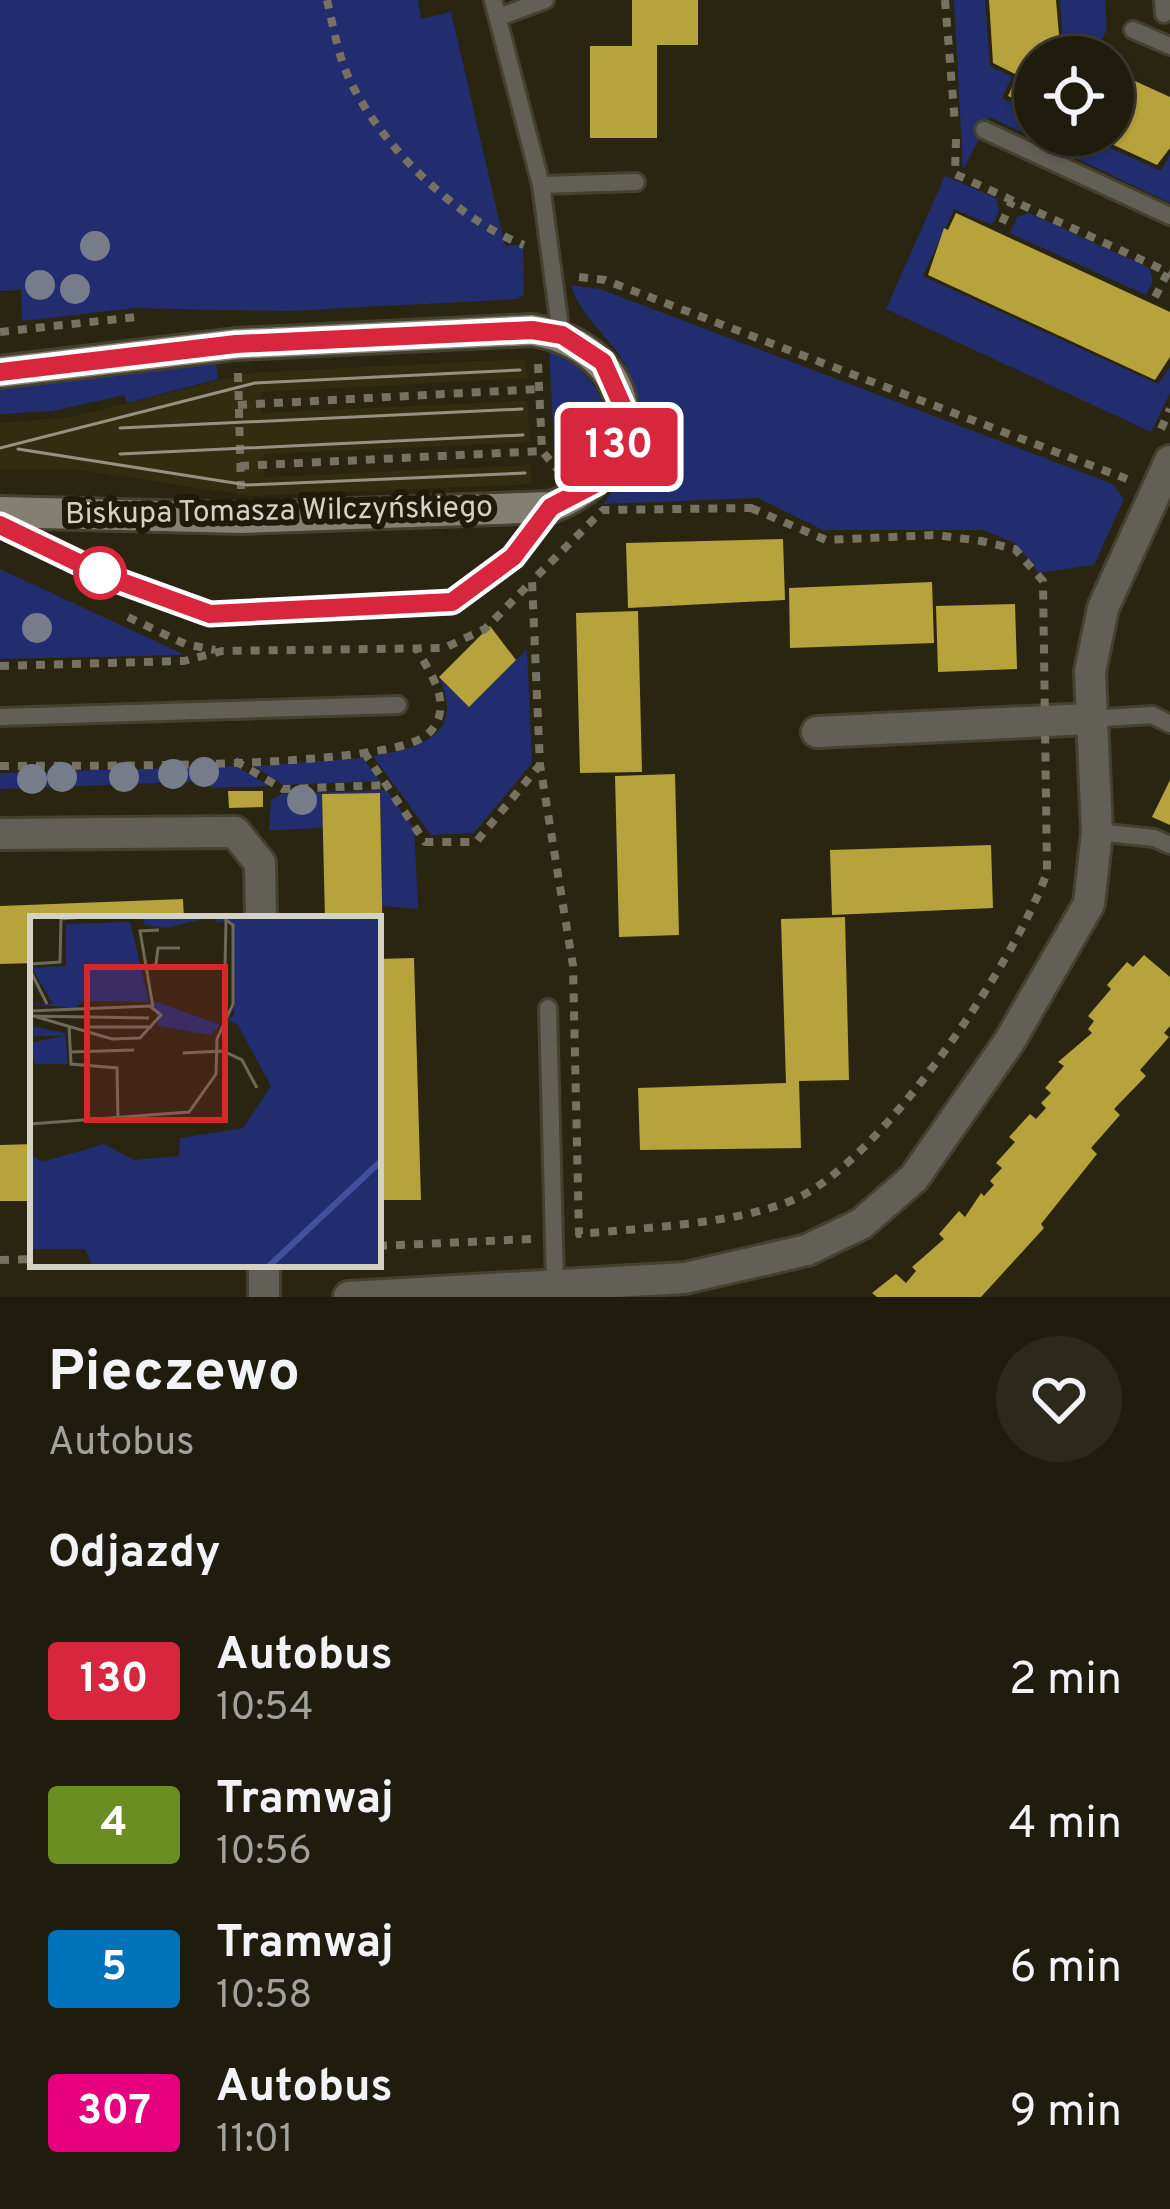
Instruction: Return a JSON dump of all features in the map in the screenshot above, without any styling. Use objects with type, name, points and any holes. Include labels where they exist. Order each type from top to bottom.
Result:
[{"type":"street","points":[[0,372],[236,344],[532,330],[549,340]]},
{"type":"street","name":"Biskupa Tomasza Wilczyńskiego","points":[[0,512],[221,518],[560,495],[597,483],[616,457],[623,407],[603,362],[549,340]]},
{"type":"street","points":[[349,1297],[685,1278],[807,1250],[861,1224],[914,1178],[1009,1042],[1089,904],[1096,832],[1088,719],[1090,672],[1103,608],[1170,461]]},
{"type":"street","points":[[817,733],[1088,719]]},
{"type":"street","points":[[0,834],[235,832],[260,863],[261,916]]},
{"type":"lane","points":[[545,0],[496,9],[541,185],[554,278],[549,340]]},
{"type":"lane","points":[[1133,30],[1170,46]]},
{"type":"lane","points":[[984,130],[1170,216]]},
{"type":"lane","points":[[541,185],[635,182]]},
{"type":"lane","points":[[0,525],[108,577],[210,614],[452,602],[513,557],[560,495]]},
{"type":"lane","points":[[0,717],[398,705]]},
{"type":"lane","points":[[1088,719],[1152,715],[1170,724]]},
{"type":"lane","points":[[1096,832],[1154,838],[1170,845]]},
{"type":"lane","points":[[548,1008],[555,1282]]},
{"type":"path","points":[[327,0],[344,67],[401,158],[483,226],[530,246]]},
{"type":"path","points":[[1003,223],[1012,201]]},
{"type":"path","points":[[1155,297],[1168,272]]},
{"type":"path","points":[[554,278],[604,280],[1156,490]]},
{"type":"path","points":[[549,340],[539,388],[542,451],[560,495]]},
{"type":"path","points":[[237,359],[242,501]]},
{"type":"path","points":[[238,405],[539,388]]},
{"type":"path","points":[[240,466],[542,451]]},
{"type":"path","points":[[0,666],[184,661],[222,651],[417,649],[461,644],[603,510],[751,508],[826,540],[936,535],[1015,549],[1043,581],[1047,872],[1031,917],[885,1129],[837,1175],[792,1201],[671,1226],[554,1238],[381,1246]]},
{"type":"path","points":[[532,581],[539,765],[573,966],[579,1234]]},
{"type":"path","points":[[0,766],[364,752],[419,740],[438,720],[441,694],[417,649]]},
{"type":"path","points":[[364,752],[424,842],[476,842],[539,765]]},
{"type":"path","points":[[235,760],[283,789],[388,785]]},
{"type":"path","points":[[0,1260],[30,1259]]},
{"type":"shaded area","points":[[0,0],[418,0],[421,19],[451,12],[505,246],[523,244],[524,294],[518,299],[287,311],[135,308],[22,321],[21,290],[0,291]]},
{"type":"shaded area","points":[[954,0],[985,0],[990,66],[1012,77],[1002,98],[1014,104],[1014,128],[990,117],[963,170]]},
{"type":"shaded area","points":[[1060,0],[1105,0],[1104,36],[1062,36]]},
{"type":"shaded area","points":[[1170,154],[1170,203],[1072,156],[1128,156],[1161,171]]},
{"type":"shaded area","points":[[945,176],[996,198],[999,211],[992,225],[954,209],[923,276],[1158,384],[1170,367],[1170,393],[1151,432],[886,309]]},
{"type":"shaded area","points":[[1029,213],[1149,268],[1153,281],[1146,295],[1010,233],[1017,217]]},
{"type":"shaded area","points":[[571,285],[600,289],[1113,484],[1124,499],[1094,565],[1039,573],[1015,543],[983,530],[823,530],[758,498],[603,504],[634,447],[639,408],[627,368],[584,311]]},
{"type":"shaded area","points":[[549,346],[583,372],[602,402],[602,437],[579,476],[554,447]]},
{"type":"shaded area","points":[[526,359],[527,378],[261,392],[261,413],[527,401],[530,442],[264,454],[263,465],[265,477],[531,465],[532,484],[251,496],[73,469],[0,470],[0,423],[72,417],[249,373]]},
{"type":"shaded area","points":[[216,362],[218,379],[127,403],[124,395],[53,411],[0,414],[0,386]]},
{"type":"shaded area","points":[[0,569],[185,655],[0,659]]},
{"type":"shaded area","points":[[527,649],[532,763],[474,833],[431,835],[373,756],[407,749],[434,736],[447,713],[439,677],[469,706]]},
{"type":"shaded area","points":[[363,758],[380,781],[284,785],[253,766]]},
{"type":"shaded area","points":[[235,766],[270,786],[210,788],[209,781],[0,789],[0,773]]},
{"type":"shaded area","points":[[386,790],[414,828],[418,909],[382,906],[380,793],[322,794],[323,828],[269,830],[271,800],[282,794]]},
{"type":"building","points":[[632,0],[698,0],[698,45],[657,45],[657,138],[590,138],[590,46],[632,46]]},
{"type":"building","points":[[989,0],[1056,0],[1059,36],[1014,36],[1014,74],[993,63]]},
{"type":"building","points":[[1134,81],[1170,97],[1170,148],[1157,165],[1134,154]]},
{"type":"building","points":[[956,213],[1170,312],[1170,357],[1155,380],[928,275],[944,228],[948,230]]},
{"type":"building","points":[[783,539],[785,600],[628,608],[626,543]]},
{"type":"building","points":[[932,582],[934,643],[790,648],[789,588]]},
{"type":"building","points":[[1015,604],[1017,669],[938,672],[936,606]]},
{"type":"building","points":[[638,611],[642,772],[580,773],[576,613]]},
{"type":"building","points":[[490,626],[516,660],[469,707],[439,677]]},
{"type":"building","points":[[675,774],[679,935],[619,937],[615,776]]},
{"type":"building","points":[[1170,780],[1170,825],[1152,817]]},
{"type":"building","points":[[228,791],[263,791],[263,807],[229,808]]},
{"type":"building","points":[[380,793],[383,955],[381,916],[325,916],[322,794]]},
{"type":"building","points":[[991,845],[993,908],[832,915],[830,850]]},
{"type":"building","points":[[183,899],[184,916],[30,916],[30,963],[0,964],[0,906]]},
{"type":"building","points":[[845,917],[849,1080],[799,1081],[801,1148],[640,1150],[638,1088],[786,1083],[781,919]]},
{"type":"building","points":[[1144,955],[1170,977],[1170,1026],[1164,1033],[1169,1037],[1140,1070],[1146,1076],[1114,1109],[1120,1115],[1091,1148],[1097,1154],[1041,1224],[1044,1228],[981,1297],[877,1297],[872,1293],[896,1274],[906,1283],[916,1271],[912,1267],[944,1239],[939,1234],[959,1211],[965,1217],[981,1193],[984,1196],[994,1185],[990,1181],[1002,1168],[996,1163],[1015,1142],[1009,1137],[1030,1114],[1036,1119],[1046,1108],[1041,1103],[1051,1093],[1045,1088],[1064,1066],[1058,1062],[1092,1033],[1088,1029],[1094,1021],[1088,1016],[1111,989],[1107,985],[1127,962],[1133,967]]},
{"type":"building","points":[[414,958],[421,1200],[381,1200],[381,959]]},
{"type":"building","points":[[30,1144],[30,1201],[0,1201],[0,1145]]},
{"type":"tram line","points":[[0,448],[255,383],[520,370]]},
{"type":"tram line","points":[[120,428],[522,409]]},
{"type":"tram line","points":[[120,454],[523,435]]},
{"type":"tram line","points":[[18,449],[247,485],[525,473]]},
{"type":"bus line","name":"130","points":[[0,372],[236,344],[532,330],[562,335],[589,349],[603,362],[623,407],[616,457],[597,483],[581,496],[551,507],[513,557],[452,602],[210,614],[108,577],[0,525]]}]
